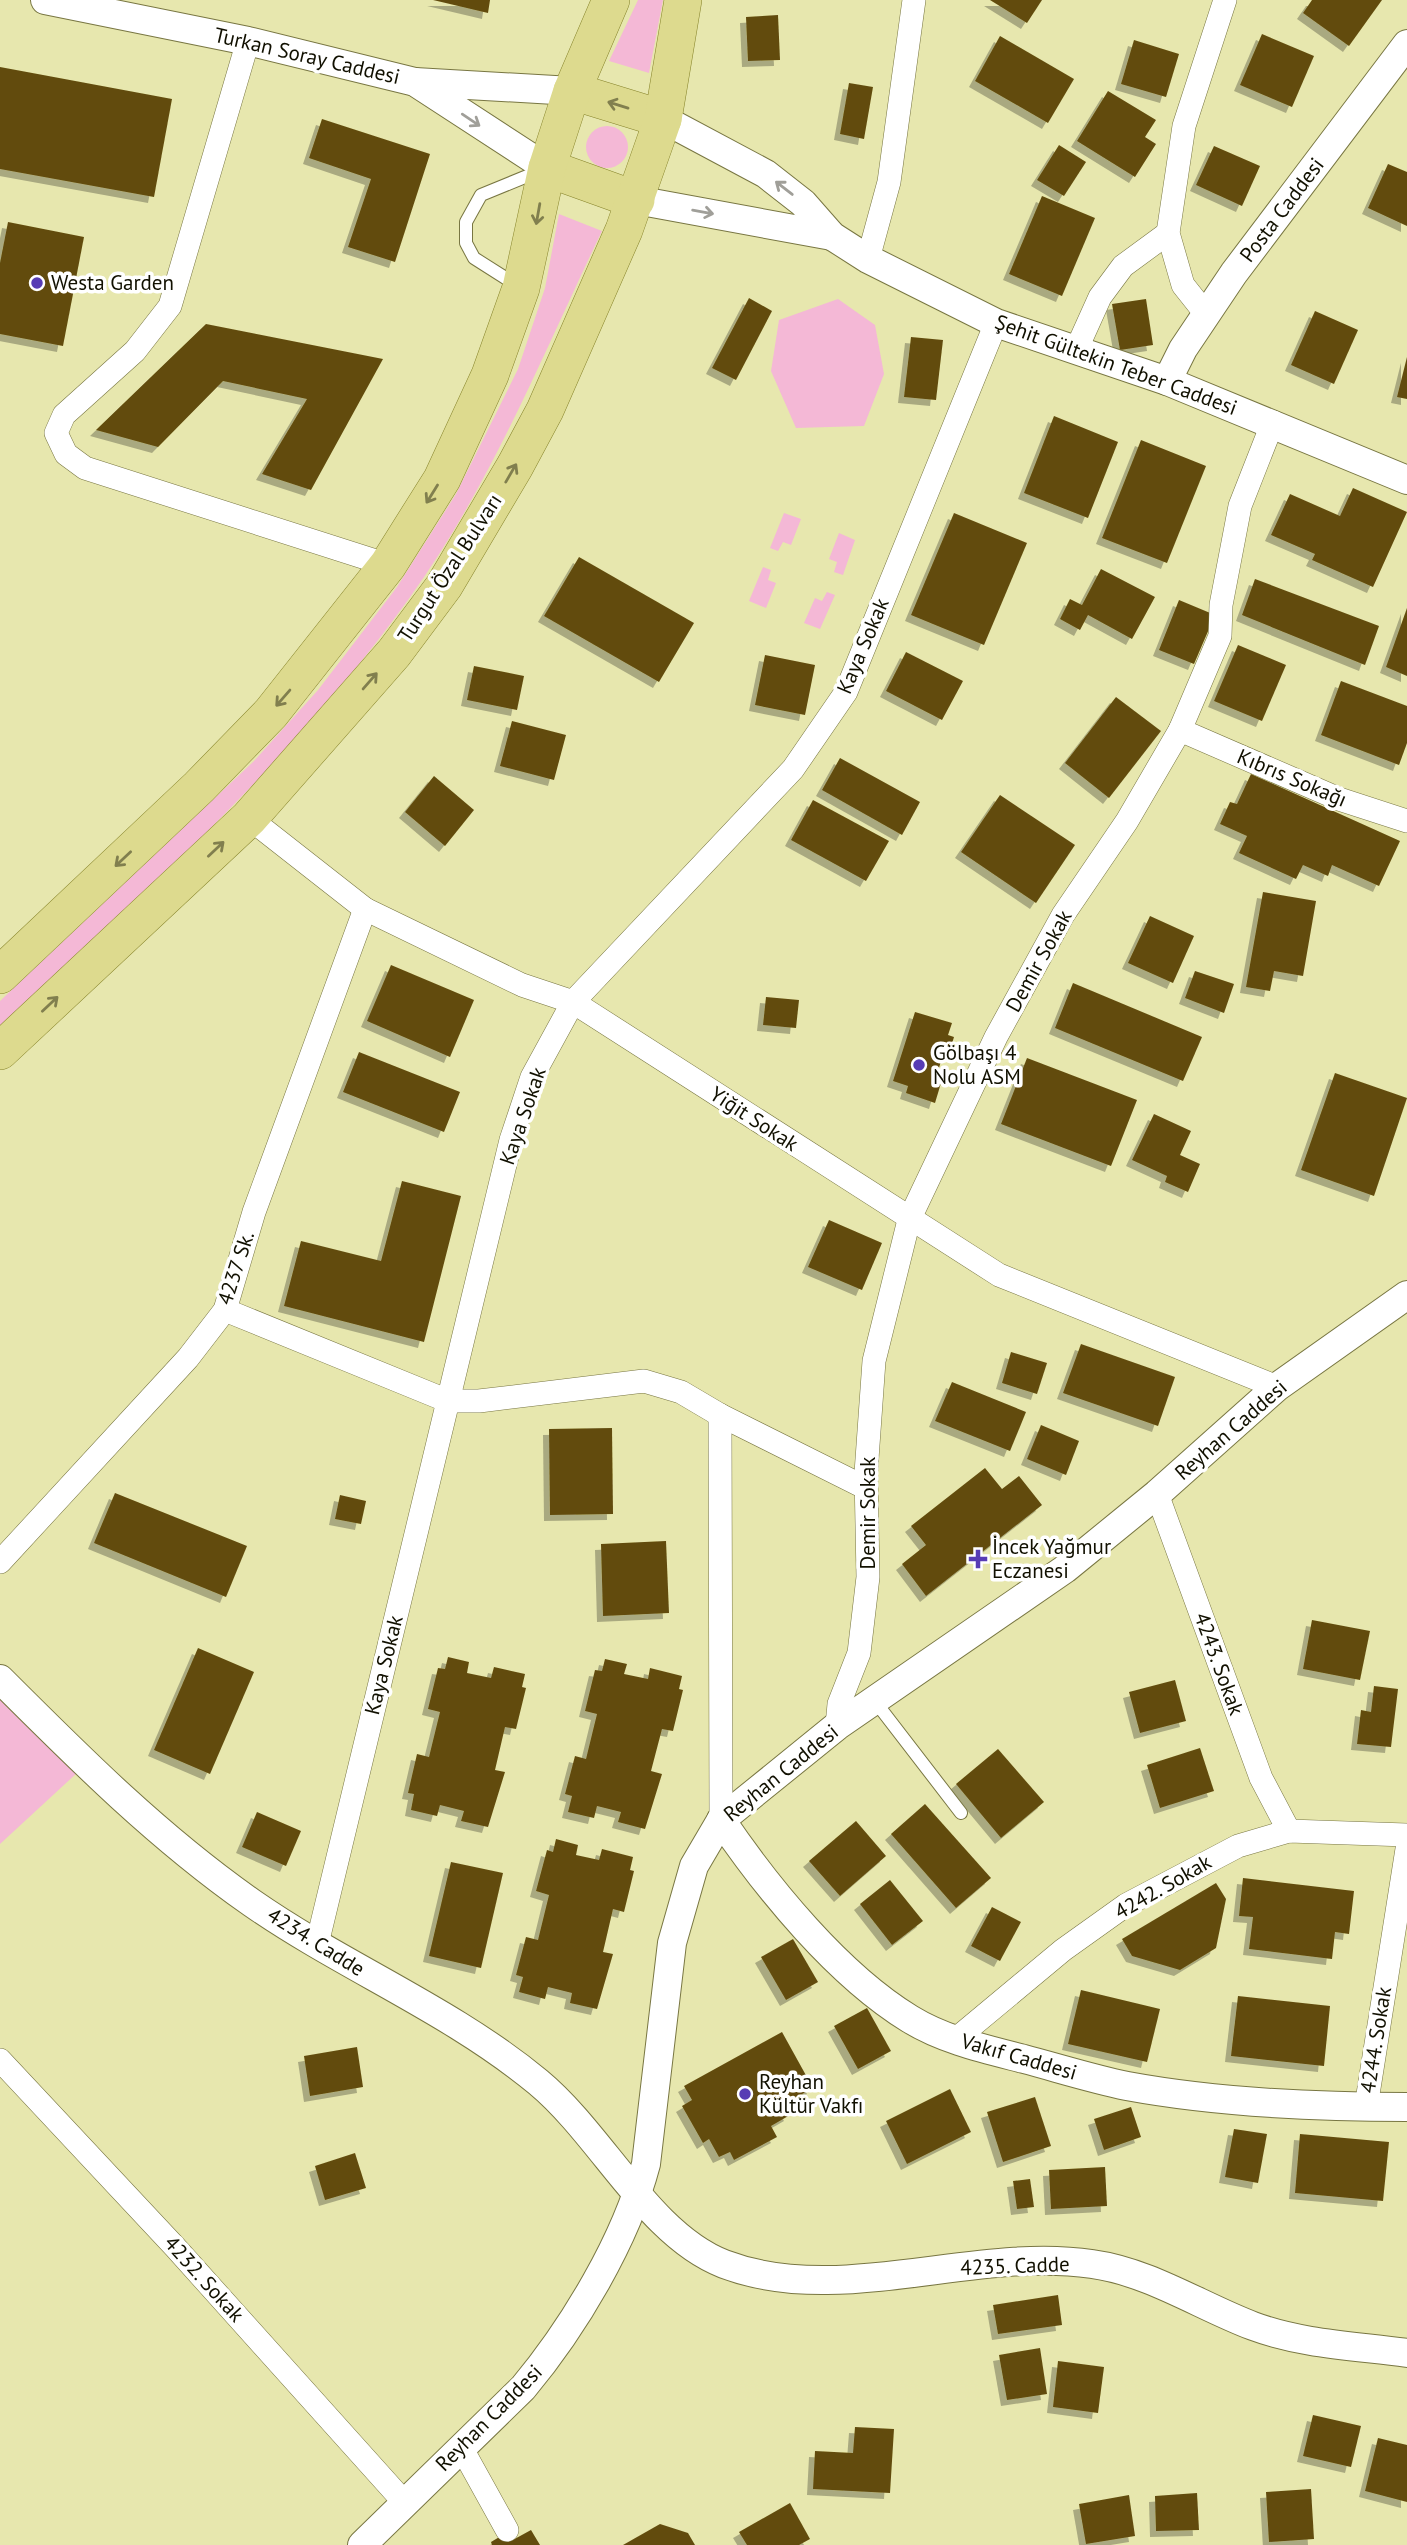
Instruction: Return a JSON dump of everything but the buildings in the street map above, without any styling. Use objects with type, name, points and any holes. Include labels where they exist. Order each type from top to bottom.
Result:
[{"type":"main road","points":[[0,975],[239,747],[308,669],[387,565],[442,479],[467,429],[521,288],[547,168],[572,90],[611,0]]},
{"type":"main road","name":"Turgut Özal Bulvarı","points":[[0,1051],[249,818],[394,653],[444,586],[515,466],[545,410],[589,316],[636,200],[663,119],[683,0]]},
{"type":"main road","points":[[572,90],[663,119]]},
{"type":"main road","points":[[547,168],[636,200]]},
{"type":"street","name":"Turkan Soray Caddesi","points":[[45,0],[248,41],[415,82],[522,155],[547,168]]},
{"type":"street","points":[[868,259],[889,182],[914,0]]},
{"type":"street","points":[[1206,314],[1183,285],[1168,233],[1184,126],[1225,0]]},
{"type":"street","points":[[248,41],[170,306],[135,351],[64,415],[56,433],[66,454],[85,468],[387,565]]},
{"type":"street","name":"Posta Caddesi","points":[[1167,381],[1183,349],[1206,314],[1407,44]]},
{"type":"street","points":[[415,82],[572,90]]},
{"type":"street","points":[[663,119],[766,174],[803,203],[832,236]]},
{"type":"street","points":[[636,200],[832,236]]},
{"type":"street","points":[[1077,348],[1100,297],[1123,266],[1168,233]]},
{"type":"street","name":"Şehit Gültekin Teber Caddesi","points":[[832,236],[868,259],[996,323],[1077,348],[1167,381],[1273,422],[1407,480]]},
{"type":"street","name":"Kaya Sokak","points":[[317,1944],[511,1140],[532,1077],[573,1002],[793,769],[846,692],[996,323]]},
{"type":"street","name":"Demir Sokak","points":[[837,1726],[839,1704],[859,1653],[867,1590],[866,1488],[874,1361],[909,1220],[996,1037],[1056,927],[1127,821],[1180,730],[1220,636],[1221,605],[1240,506],[1273,422]]},
{"type":"street","name":"Kıbrıs Sokağı","points":[[1180,730],[1339,799],[1407,821]]},
{"type":"street","name":"Yiğit Sokak","points":[[249,818],[365,909],[522,985],[573,1002],[909,1220],[999,1275],[1277,1387]]},
{"type":"street","name":"4237 Sk.","points":[[0,1562],[188,1357],[225,1310],[254,1212],[365,909]]},
{"type":"street","name":"Reyhan Caddesi","points":[[362,2545],[523,2388],[582,2307],[639,2193],[651,2129],[672,1943],[694,1866],[721,1820],[837,1726],[1031,1595],[1157,1494],[1277,1387],[1407,1295]]},
{"type":"street","points":[[225,1310],[448,1401],[480,1401],[644,1381],[681,1392],[720,1415],[866,1488]]},
{"type":"street","points":[[720,1415],[721,1820]]},
{"type":"street","name":"4243. Sokak","points":[[1157,1494],[1261,1777],[1289,1831]]},
{"type":"street","name":"4234. Cadde","points":[[0,1679],[70,1749],[187,1855],[317,1944],[506,2057],[562,2104],[639,2193]]},
{"type":"street","name":"Vakıf Caddesi","points":[[721,1820],[766,1882],[866,1987],[912,2020],[956,2039],[1124,2085],[1167,2093],[1262,2102],[1407,2107]]},
{"type":"street","name":"4242. Sokak","points":[[956,2039],[1063,1950],[1126,1905],[1238,1846],[1289,1831],[1407,1835]]},
{"type":"street","name":"4244. Sokak","points":[[1366,2107],[1407,1849]]},
{"type":"street","name":"4232. Sokak","points":[[0,2060],[175,2247],[404,2502]]},
{"type":"street","name":"4235. Cadde","points":[[639,2193],[682,2242],[704,2255],[757,2273],[789,2278],[823,2278],[1025,2263],[1090,2263],[1152,2281],[1258,2327],[1291,2336],[1407,2353]]},
{"type":"street","points":[[461,2446],[508,2530]]},
{"type":"lane","points":[[521,288],[474,258],[466,243],[466,222],[481,195],[547,168]]},
{"type":"lane","points":[[873,1700],[961,1813]]},
{"type":"shaded area","points":[[638,0],[663,0],[649,73],[609,61]]},
{"type":"shaded area","points":[[607,126],[622,132],[628,147],[622,162],[607,168],[592,162],[586,147],[592,132]]},
{"type":"shaded area","points":[[559,214],[602,231],[490,467],[437,557],[408,600],[316,716],[266,771],[162,876],[0,1029],[0,1001],[254,761],[318,690],[397,587],[456,494],[518,369],[545,288]]},
{"type":"shaded area","points":[[838,299],[875,325],[884,374],[864,426],[796,428],[771,371],[779,320]]},
{"type":"shaded area","points":[[784,513],[801,519],[791,545],[783,542],[778,551],[770,548]]},
{"type":"shaded area","points":[[839,533],[855,540],[843,575],[834,572],[837,562],[829,559]]},
{"type":"shaded area","points":[[763,567],[771,570],[768,580],[776,583],[766,608],[749,601]]},
{"type":"shaded area","points":[[827,592],[835,595],[820,629],[804,623],[815,598],[822,601]]},
{"type":"shaded area","points":[[0,1699],[78,1772],[0,1844]]},
{"type":"place","name":"Westa Garden","points":[[37,283]]},
{"type":"place","name":"Gölbaşı 4 Nolu ASM","points":[[919,1065]]},
{"type":"place","name":"İncek Yağmur Eczanesi","points":[[978,1559]]},
{"type":"place","name":"Reyhan Kültür Vakfı","points":[[745,2094]]}]
